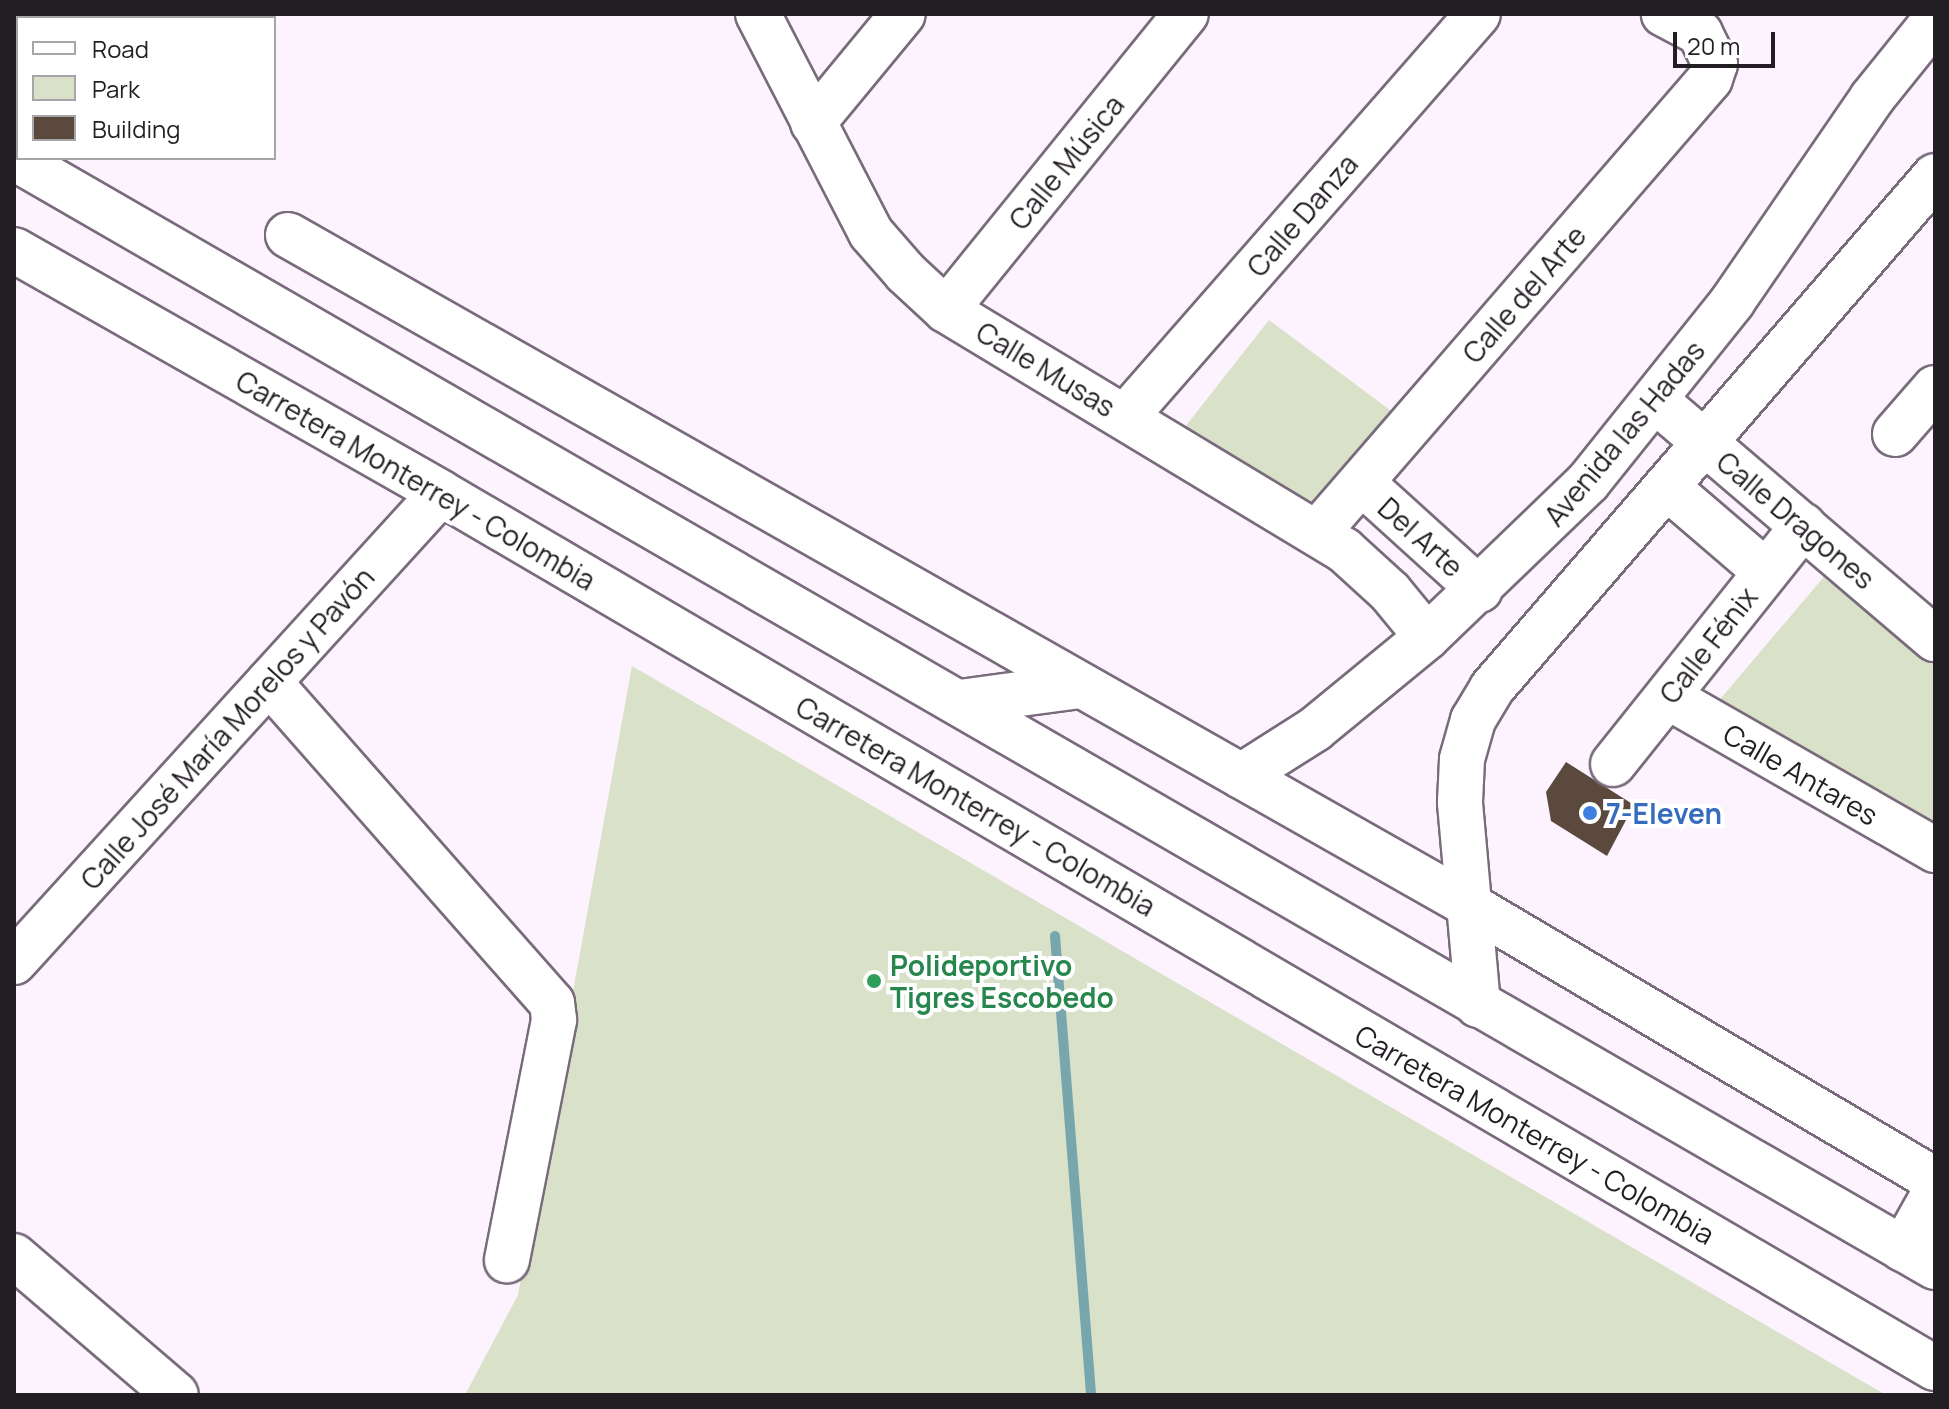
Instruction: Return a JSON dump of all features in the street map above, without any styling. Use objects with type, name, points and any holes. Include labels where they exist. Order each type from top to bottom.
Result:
[{"type":"street","name":"Calle Musas","points":[[758,14],[871,233],[946,310],[1317,533],[1368,569],[1427,637]]},
{"type":"street","points":[[813,123],[903,14]]},
{"type":"street","name":"Calle Música","points":[[946,310],[1186,14]]},
{"type":"street","name":"Calle Danza","points":[[1126,416],[1478,14]]},
{"type":"street","name":"Calle del Arte","points":[[1317,533],[1710,79],[1715,64],[1711,49],[1700,33],[1664,14]]},
{"type":"street","name":"Avenida las Hadas","points":[[1241,776],[1315,729],[1427,637],[1546,527],[1656,401],[1732,302],[1872,98],[1935,20]]},
{"type":"street","points":[[17,160],[1919,1258],[1935,1192]]},
{"type":"street","points":[[1478,1005],[1460,802],[1462,759],[1473,720],[1492,688],[1935,176]]},
{"type":"street","points":[[288,235],[1469,905],[1935,1180]]},
{"type":"street","name":"Carretera Monterrey - Colombia","points":[[14,250],[441,493],[1935,1368]]},
{"type":"street","points":[[1895,434],[1935,388]]},
{"type":"street","name":"Calle Dragones","points":[[1656,401],[1935,639]]},
{"type":"street","name":"Del Arte","points":[[1362,483],[1480,590]]},
{"type":"street","points":[[1668,488],[1766,572]]},
{"type":"street","name":"Calle José María Morelos y Pavón","points":[[14,962],[441,493]]},
{"type":"street","name":"Calle Fénix","points":[[1613,764],[1803,526]]},
{"type":"street","points":[[269,682],[552,1003],[554,1020],[507,1260]]},
{"type":"street","points":[[960,702],[1080,686]]},
{"type":"street","name":"Calle Antares","points":[[1668,697],[1935,850]]},
{"type":"street","points":[[14,1256],[176,1395]]},
{"type":"green space","points":[[1269,320],[1394,413],[1311,513],[1177,437]]},
{"type":"green space","points":[[1828,572],[1935,667],[1935,826],[1716,704]]},
{"type":"green space","name":"Polideportivo Tigres Escobedo","points":[[632,666],[1886,1395],[465,1395],[518,1295]]},
{"type":"building","name":"7-Eleven","points":[[1566,762],[1634,805],[1607,856],[1551,821],[1546,792]]},
{"type":"waterway","points":[[1055,936],[1091,1395]]},
{"type":"place","name":"7-Eleven","points":[[1590,813]]},
{"type":"place","name":"Polideportivo Tigres Escobedo","points":[[874,981]]}]
